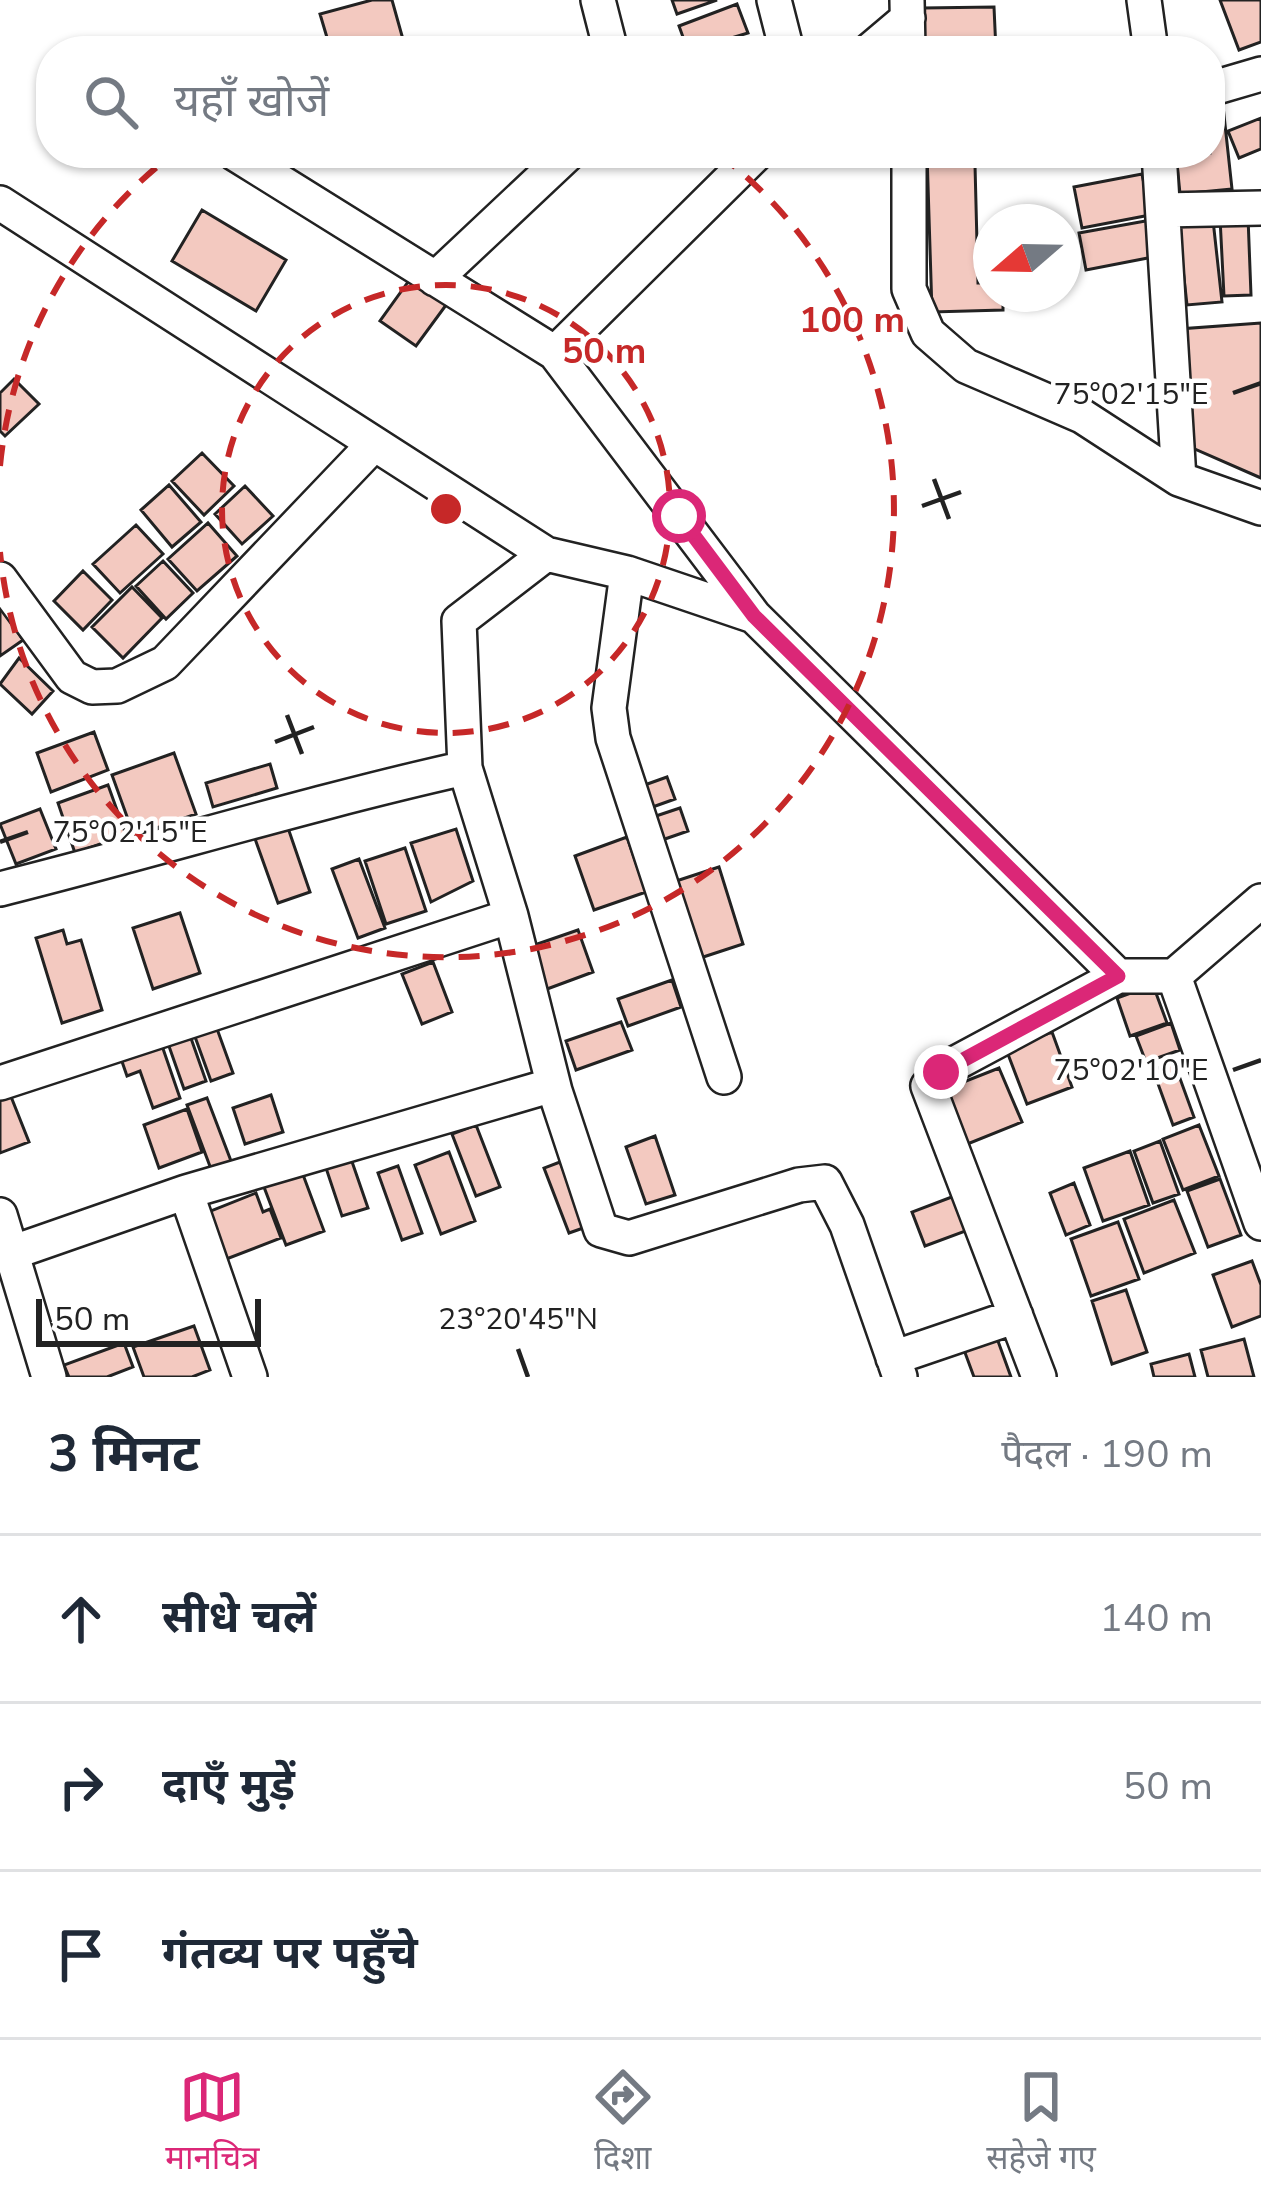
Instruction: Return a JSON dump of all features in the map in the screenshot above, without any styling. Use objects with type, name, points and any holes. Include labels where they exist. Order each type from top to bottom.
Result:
[{"type":"street","points":[[598,0],[607,36]]},
{"type":"street","points":[[774,0],[783,36]]},
{"type":"street","points":[[1144,0],[1149,36]]},
{"type":"street","points":[[1225,85],[1261,74]]},
{"type":"street","points":[[258,168],[555,353],[754,616],[1118,976]]},
{"type":"street","points":[[435,279],[553,168]]},
{"type":"street","points":[[555,353],[742,168]]},
{"type":"street","points":[[909,168],[909,289],[928,334],[966,366],[1082,416],[1179,479],[1261,508]]},
{"type":"street","points":[[1160,168],[1179,479]]},
{"type":"street","points":[[0,203],[546,554],[627,573],[754,616]]},
{"type":"street","points":[[1162,210],[1261,208]]},
{"type":"street","points":[[0,579],[72,677],[92,687],[117,686],[164,663],[373,445]]},
{"type":"street","points":[[546,554],[459,620],[465,769],[596,1222],[608,1235],[629,1238],[799,1185],[825,1182],[847,1225],[896,1367],[1016,1316]]},
{"type":"street","points":[[627,573],[609,708],[613,738],[724,1077]]},
{"type":"street","points":[[0,889],[220,833],[306,804],[465,769]]},
{"type":"street","points":[[1039,1377],[928,1086],[941,1072],[1118,976],[1174,976],[1261,901]]},
{"type":"street","points":[[0,1083],[511,916]]},
{"type":"street","points":[[1174,976],[1261,1222]]},
{"type":"street","points":[[11,1253],[186,1192],[554,1085]]},
{"type":"street","points":[[186,1192],[250,1377]]},
{"type":"street","points":[[0,1215],[49,1377]]},
{"type":"building","points":[[372,0],[392,0],[402,36],[327,36],[320,14]]},
{"type":"building","points":[[672,0],[717,0],[677,14]]},
{"type":"building","points":[[1220,0],[1261,0],[1261,42],[1239,50]]},
{"type":"building","points":[[737,4],[748,33],[683,36],[679,26]]},
{"type":"building","points":[[994,7],[995,36],[924,36],[923,8]]},
{"type":"building","points":[[1261,118],[1261,149],[1239,158],[1228,131]]},
{"type":"building","points":[[1225,124],[1232,189],[1180,194],[1177,168],[1225,168]]},
{"type":"building","points":[[927,168],[975,168],[973,311],[932,312]]},
{"type":"building","points":[[1142,174],[1150,215],[1082,228],[1081,204],[1074,187]]},
{"type":"building","points":[[202,210],[286,260],[256,311],[172,261]]},
{"type":"building","points":[[1248,217],[1251,295],[1224,296],[1220,218]]},
{"type":"building","points":[[1151,220],[1158,256],[1086,270],[1081,233]]},
{"type":"building","points":[[1213,220],[1222,302],[1187,305],[1178,224]]},
{"type":"building","points":[[413,275],[449,301],[416,346],[380,321]]},
{"type":"building","points":[[1261,323],[1261,478],[1188,446],[1179,329]]},
{"type":"building","points":[[14,379],[39,404],[5,436],[0,431],[0,393]]},
{"type":"building","points":[[202,453],[234,486],[204,515],[172,481]]},
{"type":"building","points":[[169,485],[201,522],[172,547],[141,510]]},
{"type":"building","points":[[245,486],[273,516],[242,544],[215,514]]},
{"type":"building","points":[[208,523],[237,556],[197,591],[168,559]]},
{"type":"building","points":[[136,525],[163,554],[120,593],[93,564]]},
{"type":"building","points":[[163,561],[193,593],[166,619],[136,586]]},
{"type":"building","points":[[83,571],[112,600],[83,630],[54,601]]},
{"type":"building","points":[[132,587],[162,618],[123,658],[92,627]]},
{"type":"building","points":[[0,606],[23,640],[0,656]]},
{"type":"building","points":[[19,658],[53,691],[32,714],[0,684]]},
{"type":"building","points":[[94,732],[108,770],[51,792],[37,753]]},
{"type":"building","points":[[174,753],[196,814],[134,836],[112,775]]},
{"type":"building","points":[[270,764],[277,788],[213,807],[206,783]]},
{"type":"building","points":[[667,777],[675,799],[647,809],[639,787]]},
{"type":"building","points":[[108,785],[126,835],[75,853],[58,803]]},
{"type":"building","points":[[680,808],[688,831],[662,840],[653,817]]},
{"type":"building","points":[[40,809],[56,849],[16,864],[0,824]]},
{"type":"building","points":[[287,825],[310,892],[278,903],[254,836]]},
{"type":"building","points":[[456,829],[473,881],[431,902],[411,843]]},
{"type":"building","points":[[627,837],[646,892],[594,910],[575,856]]},
{"type":"building","points":[[405,848],[426,911],[386,924],[365,861]]},
{"type":"building","points":[[359,859],[385,928],[358,938],[332,869]]},
{"type":"building","points":[[719,867],[743,944],[691,961],[667,884]]},
{"type":"building","points":[[180,913],[200,973],[153,989],[133,928]]},
{"type":"building","points":[[63,930],[67,944],[81,940],[102,1010],[62,1023],[36,938]]},
{"type":"building","points":[[578,930],[593,972],[539,992],[523,949]]},
{"type":"building","points":[[433,962],[452,1012],[422,1024],[402,974]]},
{"type":"building","points":[[672,980],[681,1007],[628,1026],[618,999]]},
{"type":"building","points":[[1153,985],[1167,1023],[1130,1036],[1117,998]]},
{"type":"building","points":[[212,1015],[233,1073],[211,1081],[190,1023]]},
{"type":"building","points":[[621,1022],[632,1050],[576,1070],[566,1041]]},
{"type":"building","points":[[1171,1023],[1180,1050],[1146,1062],[1136,1036]]},
{"type":"building","points":[[186,1024],[206,1081],[184,1089],[164,1032]]},
{"type":"building","points":[[1052,1032],[1072,1087],[1027,1104],[1006,1049]]},
{"type":"building","points":[[159,1037],[180,1098],[153,1108],[140,1071],[127,1076],[118,1050]]},
{"type":"building","points":[[1174,1062],[1194,1117],[1173,1125],[1153,1070]]},
{"type":"building","points":[[999,1068],[1022,1122],[960,1147],[938,1092]]},
{"type":"building","points":[[6,1084],[29,1142],[0,1153],[0,1087]]},
{"type":"building","points":[[271,1095],[283,1132],[245,1144],[233,1108]]},
{"type":"building","points":[[207,1098],[231,1161],[211,1169],[187,1105]]},
{"type":"building","points":[[187,1109],[202,1152],[159,1168],[144,1125]]},
{"type":"building","points":[[476,1125],[500,1187],[476,1196],[452,1134]]},
{"type":"building","points":[[1199,1125],[1219,1176],[1183,1190],[1163,1139]]},
{"type":"building","points":[[655,1136],[675,1195],[646,1204],[626,1147]]},
{"type":"building","points":[[1160,1141],[1179,1194],[1153,1203],[1134,1151]]},
{"type":"building","points":[[1130,1151],[1149,1205],[1103,1221],[1084,1168]]},
{"type":"building","points":[[449,1152],[475,1221],[441,1234],[415,1165]]},
{"type":"building","points":[[349,1153],[368,1208],[342,1216],[324,1162]]},
{"type":"building","points":[[560,1162],[586,1227],[569,1233],[544,1168]]},
{"type":"building","points":[[398,1166],[422,1233],[402,1240],[378,1173]]},
{"type":"building","points":[[302,1172],[324,1231],[286,1245],[264,1187]]},
{"type":"building","points":[[1220,1179],[1241,1235],[1208,1247],[1187,1191]]},
{"type":"building","points":[[1074,1183],[1090,1225],[1066,1235],[1050,1193]]},
{"type":"building","points":[[256,1193],[263,1212],[270,1209],[281,1238],[216,1263],[198,1216]]},
{"type":"building","points":[[957,1195],[971,1229],[925,1246],[912,1212]]},
{"type":"building","points":[[1174,1200],[1195,1253],[1144,1273],[1124,1219]]},
{"type":"building","points":[[1118,1222],[1139,1279],[1091,1296],[1071,1239]]},
{"type":"building","points":[[1252,1261],[1261,1285],[1261,1316],[1232,1327],[1213,1275]]},
{"type":"building","points":[[1126,1290],[1147,1352],[1112,1364],[1092,1301]]},
{"type":"building","points":[[990,1319],[1011,1377],[974,1377],[957,1331]]},
{"type":"building","points":[[194,1326],[210,1370],[192,1377],[144,1377],[133,1347]]},
{"type":"building","points":[[1244,1339],[1254,1377],[1208,1377],[1201,1350]]},
{"type":"building","points":[[124,1343],[133,1367],[107,1377],[69,1377],[64,1365]]},
{"type":"building","points":[[1189,1354],[1195,1377],[1154,1377],[1151,1364]]},
{"type":"route","points":[[679,516],[754,616],[1118,976],[941,1072]]}]
